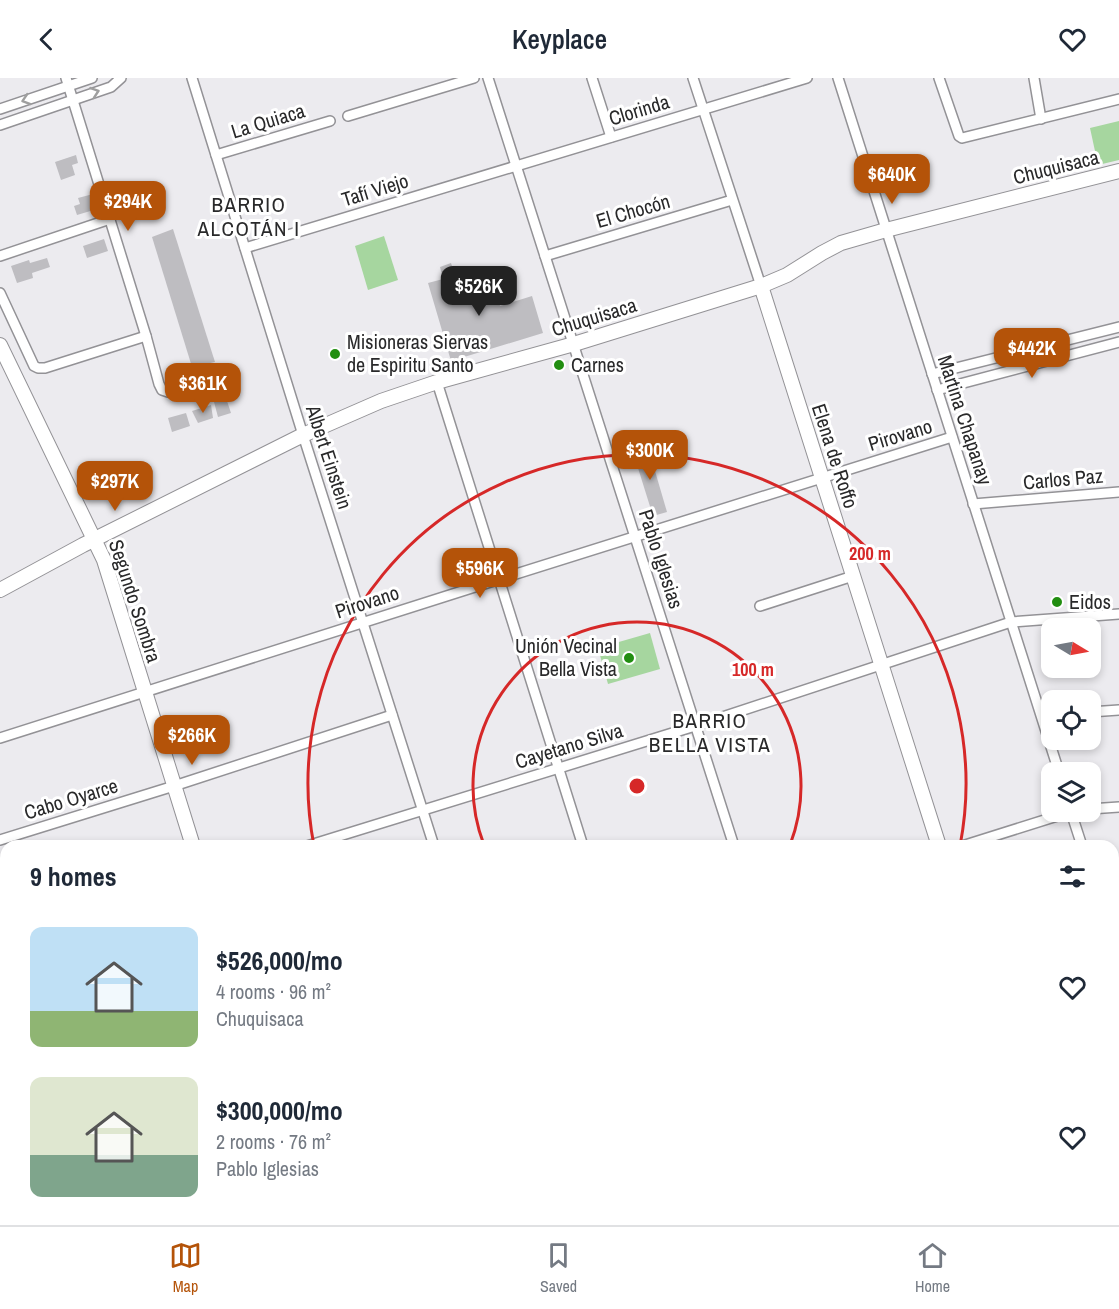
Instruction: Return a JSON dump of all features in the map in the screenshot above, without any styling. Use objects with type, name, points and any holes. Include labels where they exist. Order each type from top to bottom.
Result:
[{"type":"street","points":[[0,109],[67,82],[92,78]]},
{"type":"street","points":[[0,124],[111,87],[121,78]]},
{"type":"street","name":"Albert Einstein","points":[[192,78],[432,840]]},
{"type":"street","points":[[348,116],[474,78]]},
{"type":"street","name":"Pablo Iglesias","points":[[488,78],[732,840]]},
{"type":"street","points":[[592,78],[611,137]]},
{"type":"street","name":"Elena de Roffo","points":[[693,78],[937,840]]},
{"type":"street","name":"Clorinda","points":[[516,166],[807,78]]},
{"type":"street","name":"Martina Chapanay","points":[[838,78],[1041,716]]},
{"type":"street","points":[[939,78],[959,136],[962,138],[1119,99]]},
{"type":"street","points":[[1034,78],[1041,119]]},
{"type":"street","points":[[67,82],[159,384],[162,390],[168,392],[186,391]]},
{"type":"street","name":"La Quiaca","points":[[216,155],[330,121]]},
{"type":"street","name":"Tafí Viejo","points":[[245,249],[516,166]]},
{"type":"street","name":"Chuquisaca","points":[[0,590],[303,435],[381,401],[761,286],[794,271],[833,246],[886,230],[1119,171]]},
{"type":"street","name":"El Chocón","points":[[545,256],[732,200]]},
{"type":"street","points":[[0,256],[110,219]]},
{"type":"street","points":[[0,293],[34,366],[38,368],[45,368],[146,336]]},
{"type":"street","points":[[932,374],[1119,327]]},
{"type":"street","points":[[937,390],[1119,342]]},
{"type":"street","name":"Segundo Sombra","points":[[0,345],[104,560],[191,840]]},
{"type":"street","points":[[438,382],[581,840]]},
{"type":"street","name":"Pirovano","points":[[0,738],[952,437]]},
{"type":"street","name":"Carlos Paz","points":[[973,504],[1119,492]]},
{"type":"street","points":[[760,606],[853,576]]},
{"type":"street","name":"Cayetano Silva","points":[[326,840],[695,726],[1011,622],[1119,614]]},
{"type":"street","points":[[1101,711],[1119,710]]},
{"type":"street","name":"Cabo Oyarce","points":[[0,840],[392,715]]},
{"type":"street","points":[[1101,808],[1119,807]]},
{"type":"street","points":[[981,840],[1041,821]]},
{"type":"street","points":[[1074,822],[1080,840]]},
{"type":"green space","points":[[1119,121],[1119,160],[1098,165],[1090,128]]},
{"type":"green space","points":[[384,236],[398,280],[368,290],[355,246]]},
{"type":"green space","name":"Unión Vecinal Bella Vista","points":[[650,633],[660,669],[608,684],[598,648]]},
{"type":"building","points":[[76,155],[78,163],[72,165],[75,175],[61,180],[55,162]]},
{"type":"building","points":[[93,194],[97,209],[77,215],[74,206],[80,204],[78,198]]},
{"type":"building","points":[[173,229],[215,362],[192,367],[152,237]]},
{"type":"building","points":[[104,239],[108,251],[87,258],[83,246]]},
{"type":"building","points":[[47,258],[50,267],[32,273],[33,278],[17,283],[11,266],[29,260],[30,263]]},
{"type":"building","points":[[451,263],[454,272],[465,269],[475,300],[497,293],[500,306],[532,296],[543,333],[451,361],[428,283],[443,279],[440,267]]},
{"type":"building","points":[[226,398],[231,413],[218,417],[214,402]]},
{"type":"building","points":[[211,405],[213,418],[198,423],[192,411]]},
{"type":"building","points":[[186,413],[190,426],[172,432],[168,418]]},
{"type":"building","points":[[648,447],[667,512],[653,516],[633,452]]},
{"type":"place","name":"Misioneras Siervas de Espiritu Santo","points":[[335,354]]},
{"type":"place","name":"Carnes","points":[[559,365]]},
{"type":"place","name":"Eidos","points":[[1057,602]]},
{"type":"place","name":"Unión Vecinal Bella Vista","points":[[629,658]]},
{"type":"district","name":"BARRIO ALCOTÁN I","points":[[249,217]]},
{"type":"district","name":"BARRIO BELLA VISTA","points":[[710,733]]}]
